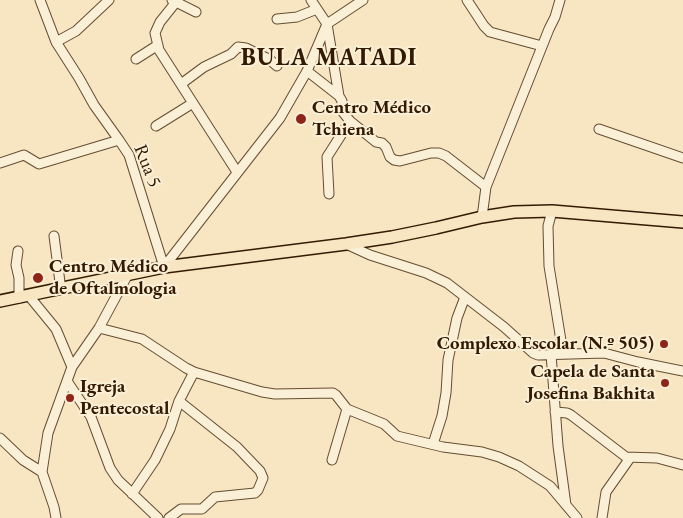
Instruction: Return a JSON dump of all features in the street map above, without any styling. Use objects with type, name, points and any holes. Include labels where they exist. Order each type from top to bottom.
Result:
[{"type":"main road","points":[[0,301],[61,290],[164,267],[346,244],[514,212],[552,211],[683,222]]},
{"type":"street","points":[[40,0],[56,42],[94,105],[119,140]]},
{"type":"street","points":[[56,42],[76,31],[109,0]]},
{"type":"street","points":[[311,0],[327,24],[339,96],[342,101],[342,111],[350,121],[376,142],[382,143],[390,157],[394,160],[400,161],[438,153],[446,156],[486,187]]},
{"type":"street","points":[[164,267],[274,125],[307,71],[327,24],[363,0]]},
{"type":"street","points":[[467,0],[490,32],[542,46]]},
{"type":"street","points":[[482,217],[486,187],[555,17],[560,0]]},
{"type":"street","points":[[196,12],[174,1],[155,33],[159,50],[237,172]]},
{"type":"street","points":[[277,19],[297,17],[317,9]]},
{"type":"street","points":[[136,59],[158,45]]},
{"type":"street","points":[[181,84],[204,67],[231,54],[238,47],[246,48],[268,59],[277,66]]},
{"type":"street","points":[[307,71],[339,96]]},
{"type":"street","points":[[156,126],[193,103]]},
{"type":"street","points":[[329,194],[327,157],[350,121]]},
{"type":"street","points":[[600,130],[683,158]]},
{"type":"street","name":"Rua 5","points":[[0,163],[24,155],[39,164],[119,140],[130,155],[164,267]]},
{"type":"street","points":[[552,211],[548,226],[549,266],[563,353]]},
{"type":"street","points":[[54,236],[61,290]]},
{"type":"street","points":[[346,244],[426,273],[447,284],[504,327],[528,350],[538,354],[604,353],[683,371]]},
{"type":"street","points":[[18,251],[16,265],[24,297],[56,329],[72,367]]},
{"type":"street","points":[[56,518],[42,472],[48,433],[72,367],[99,328],[127,276]]},
{"type":"street","points":[[433,444],[442,416],[446,393],[448,360],[457,318],[465,297]]},
{"type":"street","points":[[99,328],[142,339],[194,372],[262,392],[276,394],[333,393],[347,409],[384,424],[396,436],[461,450],[482,452],[499,457],[519,466],[550,486],[577,518]]},
{"type":"street","points":[[550,354],[566,505]]},
{"type":"street","points":[[132,494],[155,460],[170,429],[179,401],[194,372]]},
{"type":"street","points":[[67,381],[92,417],[110,468],[132,494],[158,518]]},
{"type":"street","points":[[168,518],[181,509],[202,509],[215,497],[255,493],[263,478],[260,471],[238,448],[179,401]]},
{"type":"street","points":[[332,460],[347,409]]},
{"type":"street","points":[[556,412],[567,413],[620,454],[630,458],[657,458],[683,465]]},
{"type":"street","points":[[0,438],[23,460],[42,472]]},
{"type":"street","points":[[602,518],[606,492],[630,458]]},
{"type":"street","points":[[54,507],[62,518]]},
{"type":"place","name":"Centro Médico Tchiena","points":[[301,119]]},
{"type":"place","name":"Centro Médico de Oftalmologia","points":[[38,278]]},
{"type":"place","name":"Complexo Escolar (N.º 505)","points":[[664,344]]},
{"type":"place","name":"Capela de Santa Josefina Bakhita","points":[[665,383]]},
{"type":"place","name":"Igreja Pentecostal","points":[[70,398]]},
{"type":"district","name":"BULA MATADI","points":[[329,58]]}]
